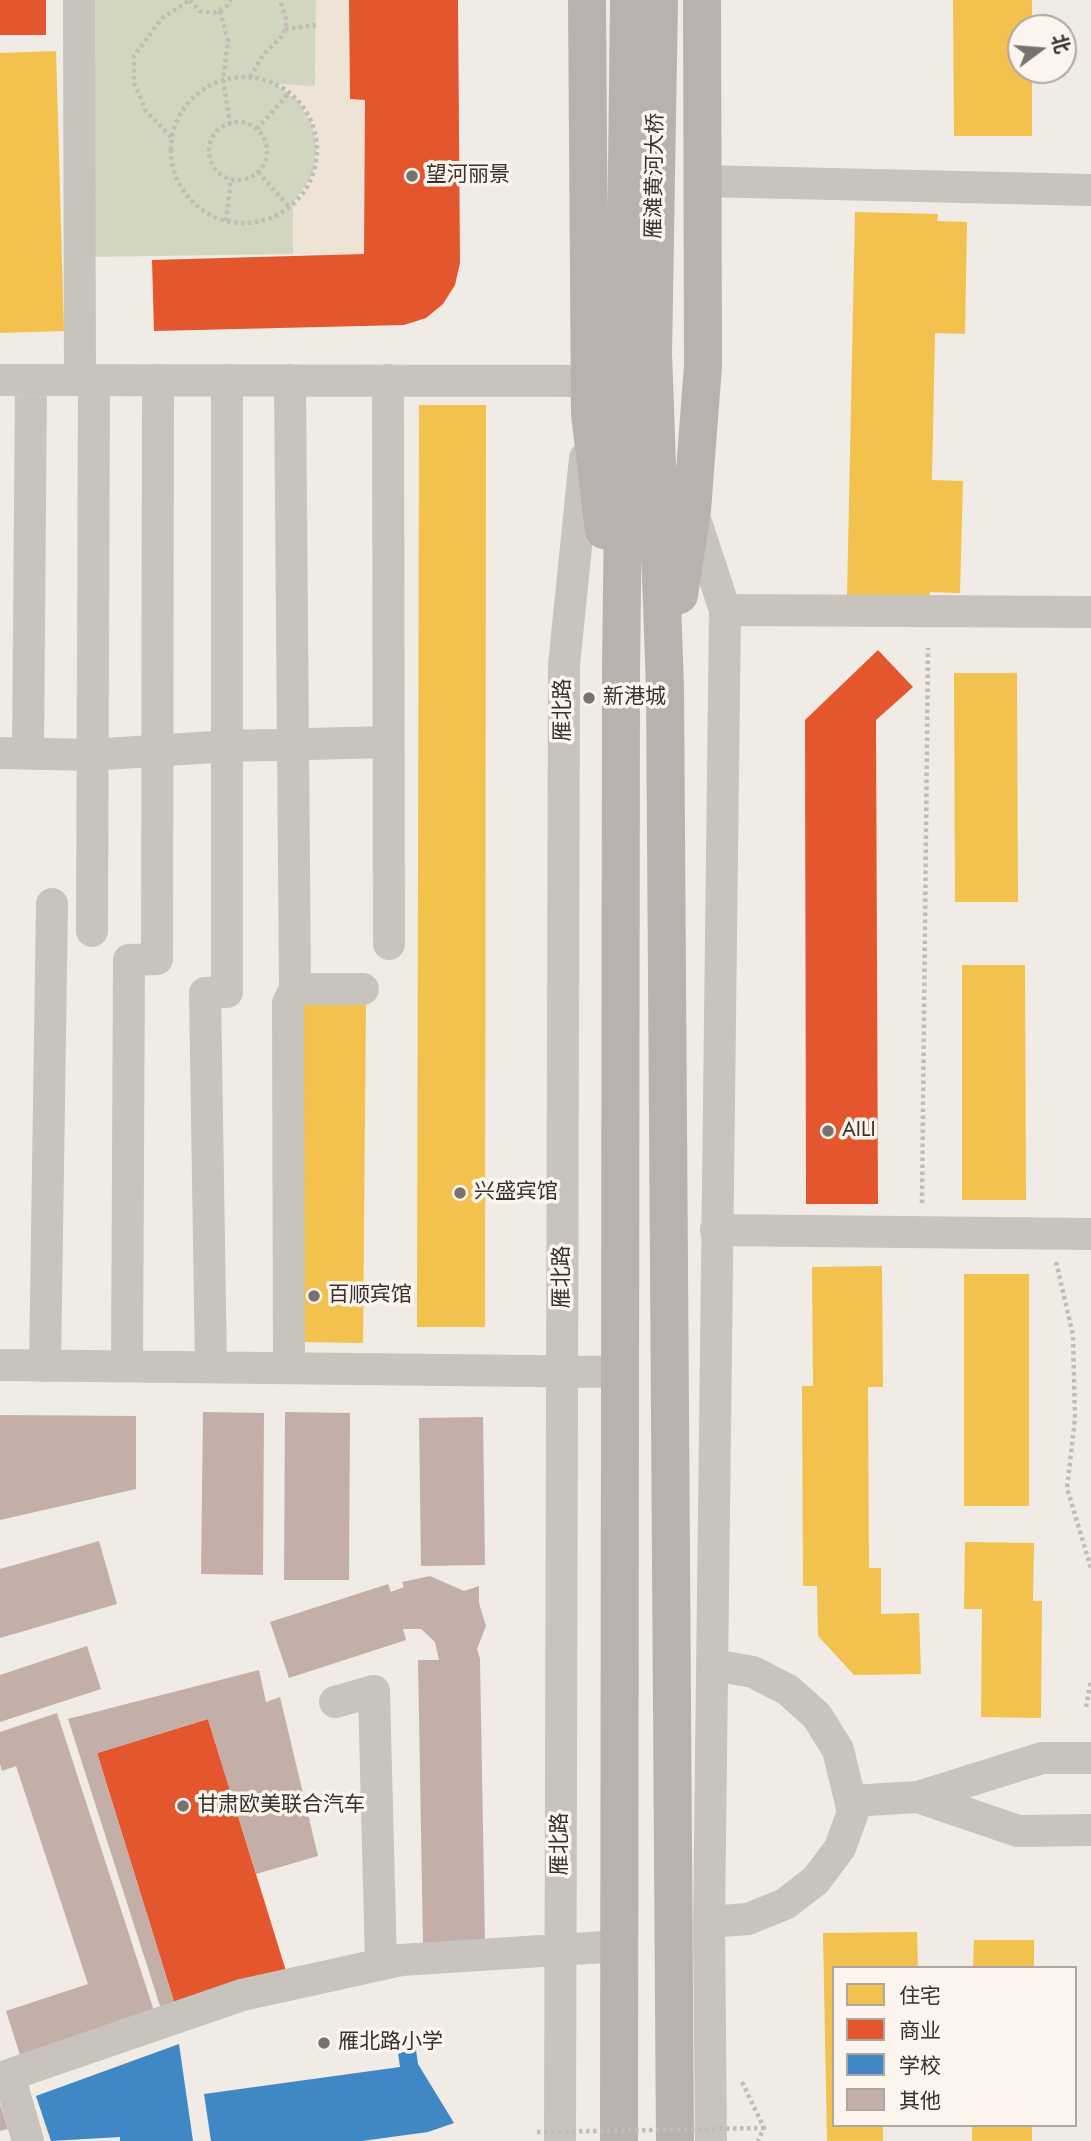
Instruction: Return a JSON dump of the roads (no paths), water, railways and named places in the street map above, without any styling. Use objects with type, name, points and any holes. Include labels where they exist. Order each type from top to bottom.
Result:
[{"type":"main road","points":[[587,0],[590,398],[621,671]]},
{"type":"main road","name":"雁滩黄河大桥","points":[[629,0],[640,352]]},
{"type":"main road","name":"雁滩黄河大桥","points":[[640,352],[659,0]]},
{"type":"main road","points":[[666,688],[692,510],[703,366],[702,0]]},
{"type":"main road","points":[[619,2141],[621,671],[640,352]]},
{"type":"main road","points":[[640,352],[666,688],[675,2141]]},
{"type":"street","points":[[79,0],[87,380],[92,931]]},
{"type":"street","points":[[703,181],[1091,190]]},
{"type":"street","points":[[0,380],[388,380],[590,398]]},
{"type":"street","points":[[31,380],[14,753],[90,755],[229,746],[388,742]]},
{"type":"street","points":[[127,1366],[129,960],[157,959],[158,380]]},
{"type":"street","points":[[211,1367],[205,993],[227,992],[227,380]]},
{"type":"street","points":[[289,1368],[288,1003],[295,989],[290,380]]},
{"type":"street","points":[[388,380],[389,944]]},
{"type":"street","name":"雁北路","points":[[548,2136],[561,1949],[564,665],[590,398]]},
{"type":"street","points":[[692,510],[725,610],[709,1922],[711,2141]]},
{"type":"street","points":[[725,610],[1091,612]]},
{"type":"street","points":[[45,1366],[52,904]]},
{"type":"street","points":[[295,989],[363,989]]},
{"type":"street","points":[[716,1230],[1091,1234]]},
{"type":"street","points":[[0,1365],[621,1372]]},
{"type":"street","points":[[709,1922],[748,1919],[785,1904],[816,1880],[840,1848],[853,1812],[838,1750],[817,1716],[788,1690],[753,1672],[714,1665]]},
{"type":"street","points":[[335,1702],[374,1691],[381,1964]]},
{"type":"street","points":[[851,1801],[918,1797],[1042,1758],[1091,1758]]},
{"type":"street","points":[[918,1797],[1018,1831],[1091,1830]]},
{"type":"street","points":[[28,2141],[9,2075],[242,1996],[401,1960],[620,1947]]},
{"type":"place","name":"望河丽景","points":[[412,176]]},
{"type":"place","name":"新港城","points":[[589,698]]},
{"type":"place","name":"AILI","points":[[828,1131]]},
{"type":"place","name":"兴盛宾馆","points":[[460,1193]]},
{"type":"place","name":"百顺宾馆","points":[[314,1296]]},
{"type":"place","name":"甘肃欧美联合汽车","points":[[183,1806]]},
{"type":"place","name":"雁北路小学","points":[[324,2043]]}]
